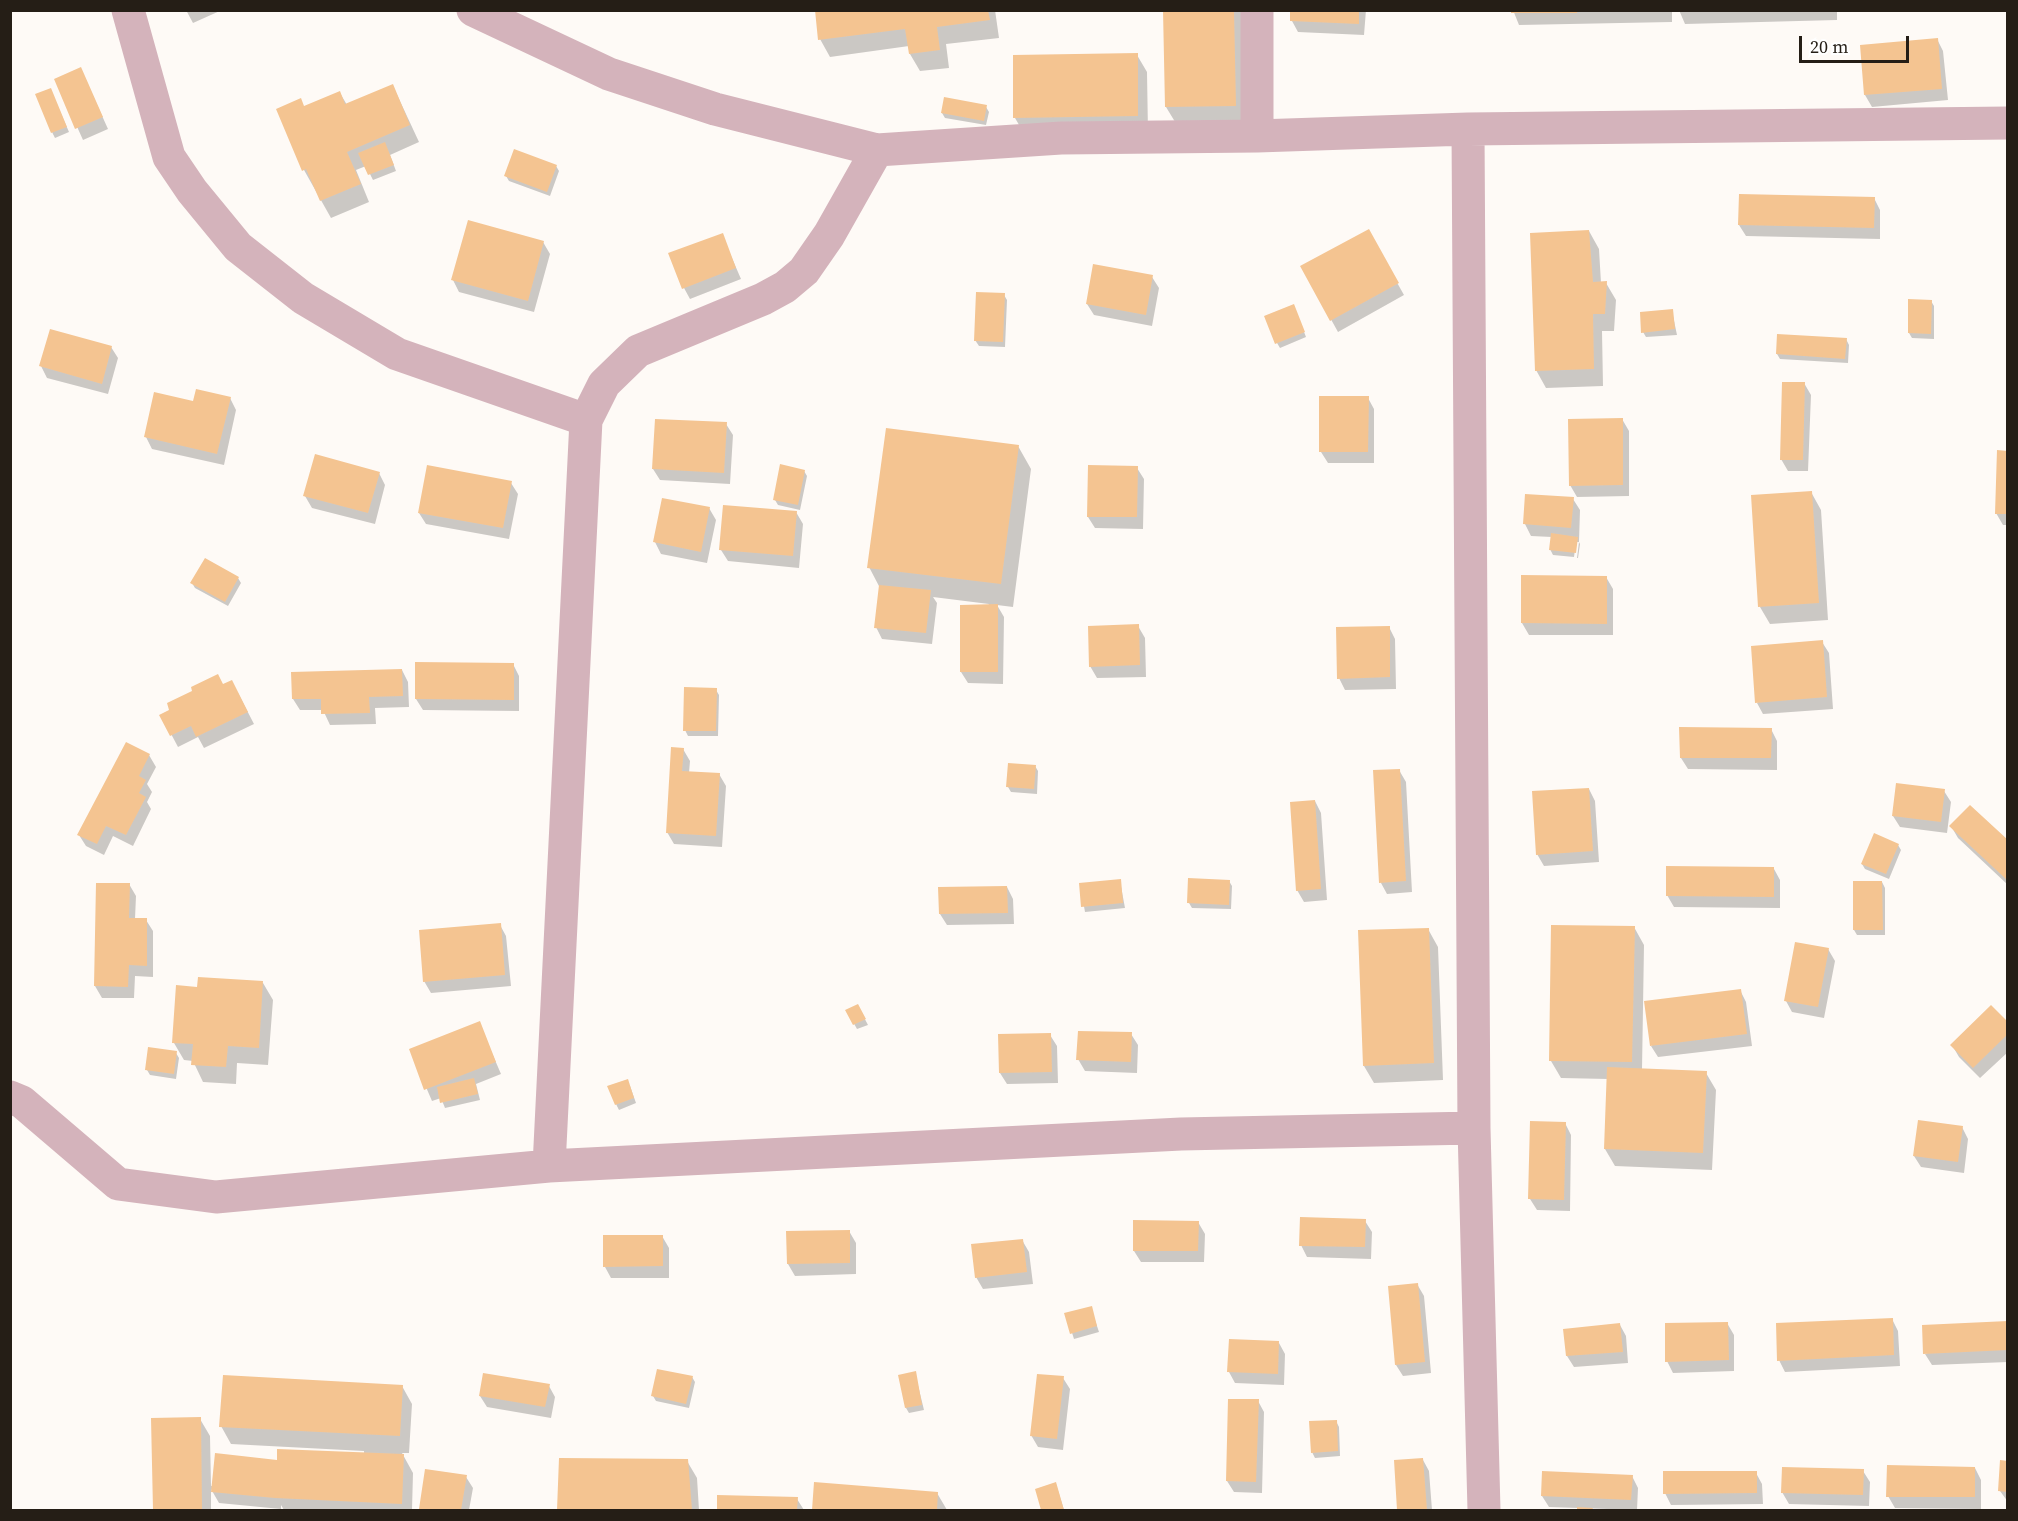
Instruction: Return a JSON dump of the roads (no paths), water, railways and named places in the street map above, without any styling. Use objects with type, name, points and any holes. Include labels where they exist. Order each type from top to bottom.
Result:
[{"type":"street","points":[[128,10],[169,157],[192,191],[238,247],[303,298],[397,354],[585,420]]},
{"type":"street","points":[[473,10],[609,74],[715,109],[877,150],[1061,138],[1257,136],[1468,129],[2007,123]]},
{"type":"street","points":[[1257,10],[1257,136]]},
{"type":"street","points":[[1468,129],[1474,1128],[1484,1510]]},
{"type":"street","points":[[549,1166],[585,420],[604,384],[638,351],[763,299],[785,287],[804,271],[829,235],[877,150]]},
{"type":"street","points":[[10,1097],[22,1102],[118,1184],[216,1197],[549,1166],[1181,1134],[1474,1128]]}]
